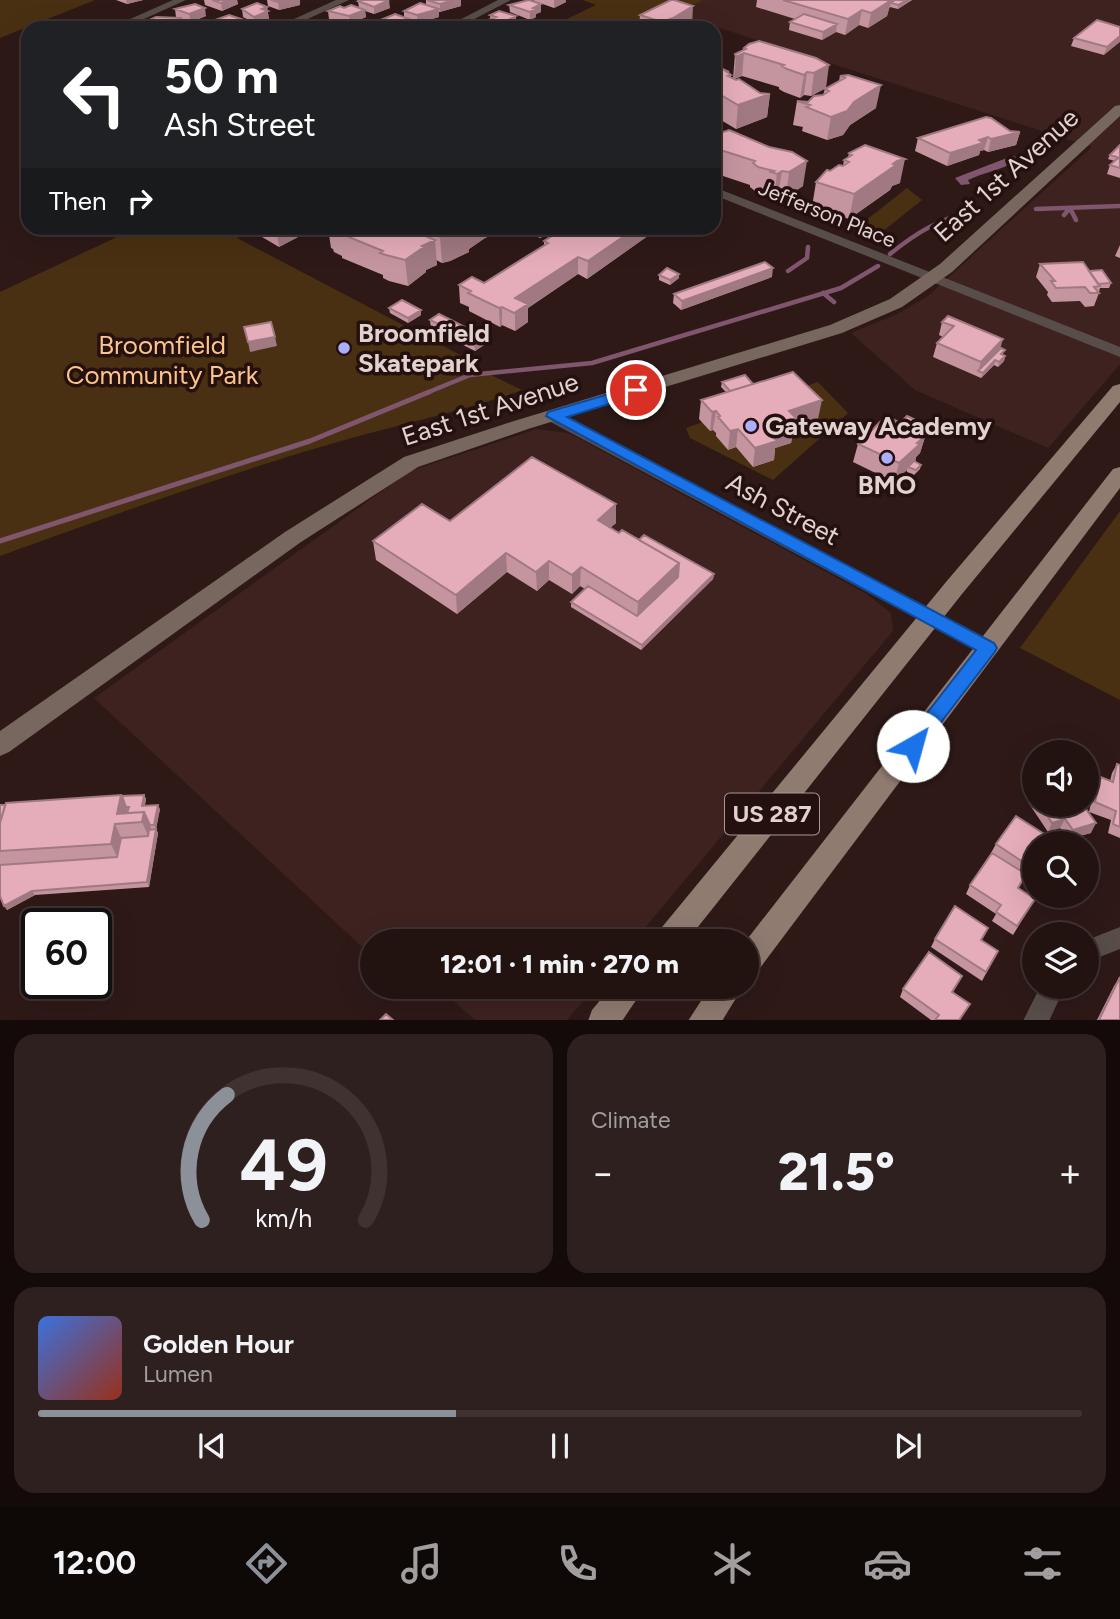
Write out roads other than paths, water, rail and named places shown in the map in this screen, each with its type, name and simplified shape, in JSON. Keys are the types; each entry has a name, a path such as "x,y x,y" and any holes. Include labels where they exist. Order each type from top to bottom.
{"main road":[{"name":"US 287","path":"679,929 1120,390"},
{"name":"US 287","path":"759,946 1120,474"},
{"path":"603,1020 620,999"},
{"path":"703,1020 719,999"}],"street":[{"path":"132,21 181,0"},
{"path":"295,21 344,0"},
{"path":"463,21 506,0"},
{"name":"East 1st Avenue","path":"0,745 293,537 385,477 429,455 855,322 896,303 933,278 1120,109"},
{"name":"Jefferson Place","path":"721,194 1120,352"},
{"name":"Ash Street","path":"554,416 988,648"},
{"path":"1099,946 1120,938"},
{"path":"1035,1020 1046,999"}],"waterway":[{"path":"1036,209 1120,206"},
{"path":"1064,215 1070,208 1076,220"},
{"path":"890,254 929,227 973,212"},
{"path":"788,271 807,258 808,247"},
{"path":"823,293 841,288 878,266"},
{"path":"424,394 470,375 592,363 823,293"},
{"path":"823,293 834,302"},
{"path":"0,541 310,441 429,392"}],"place":[{"name":"Broomfield Skatepark","path":"344,348"},
{"name":"Gateway Academy","path":"751,426"},
{"name":"BMO","path":"887,458"}],"park label":[{"name":"Broomfield Community Park","path":"162,360"}]}
